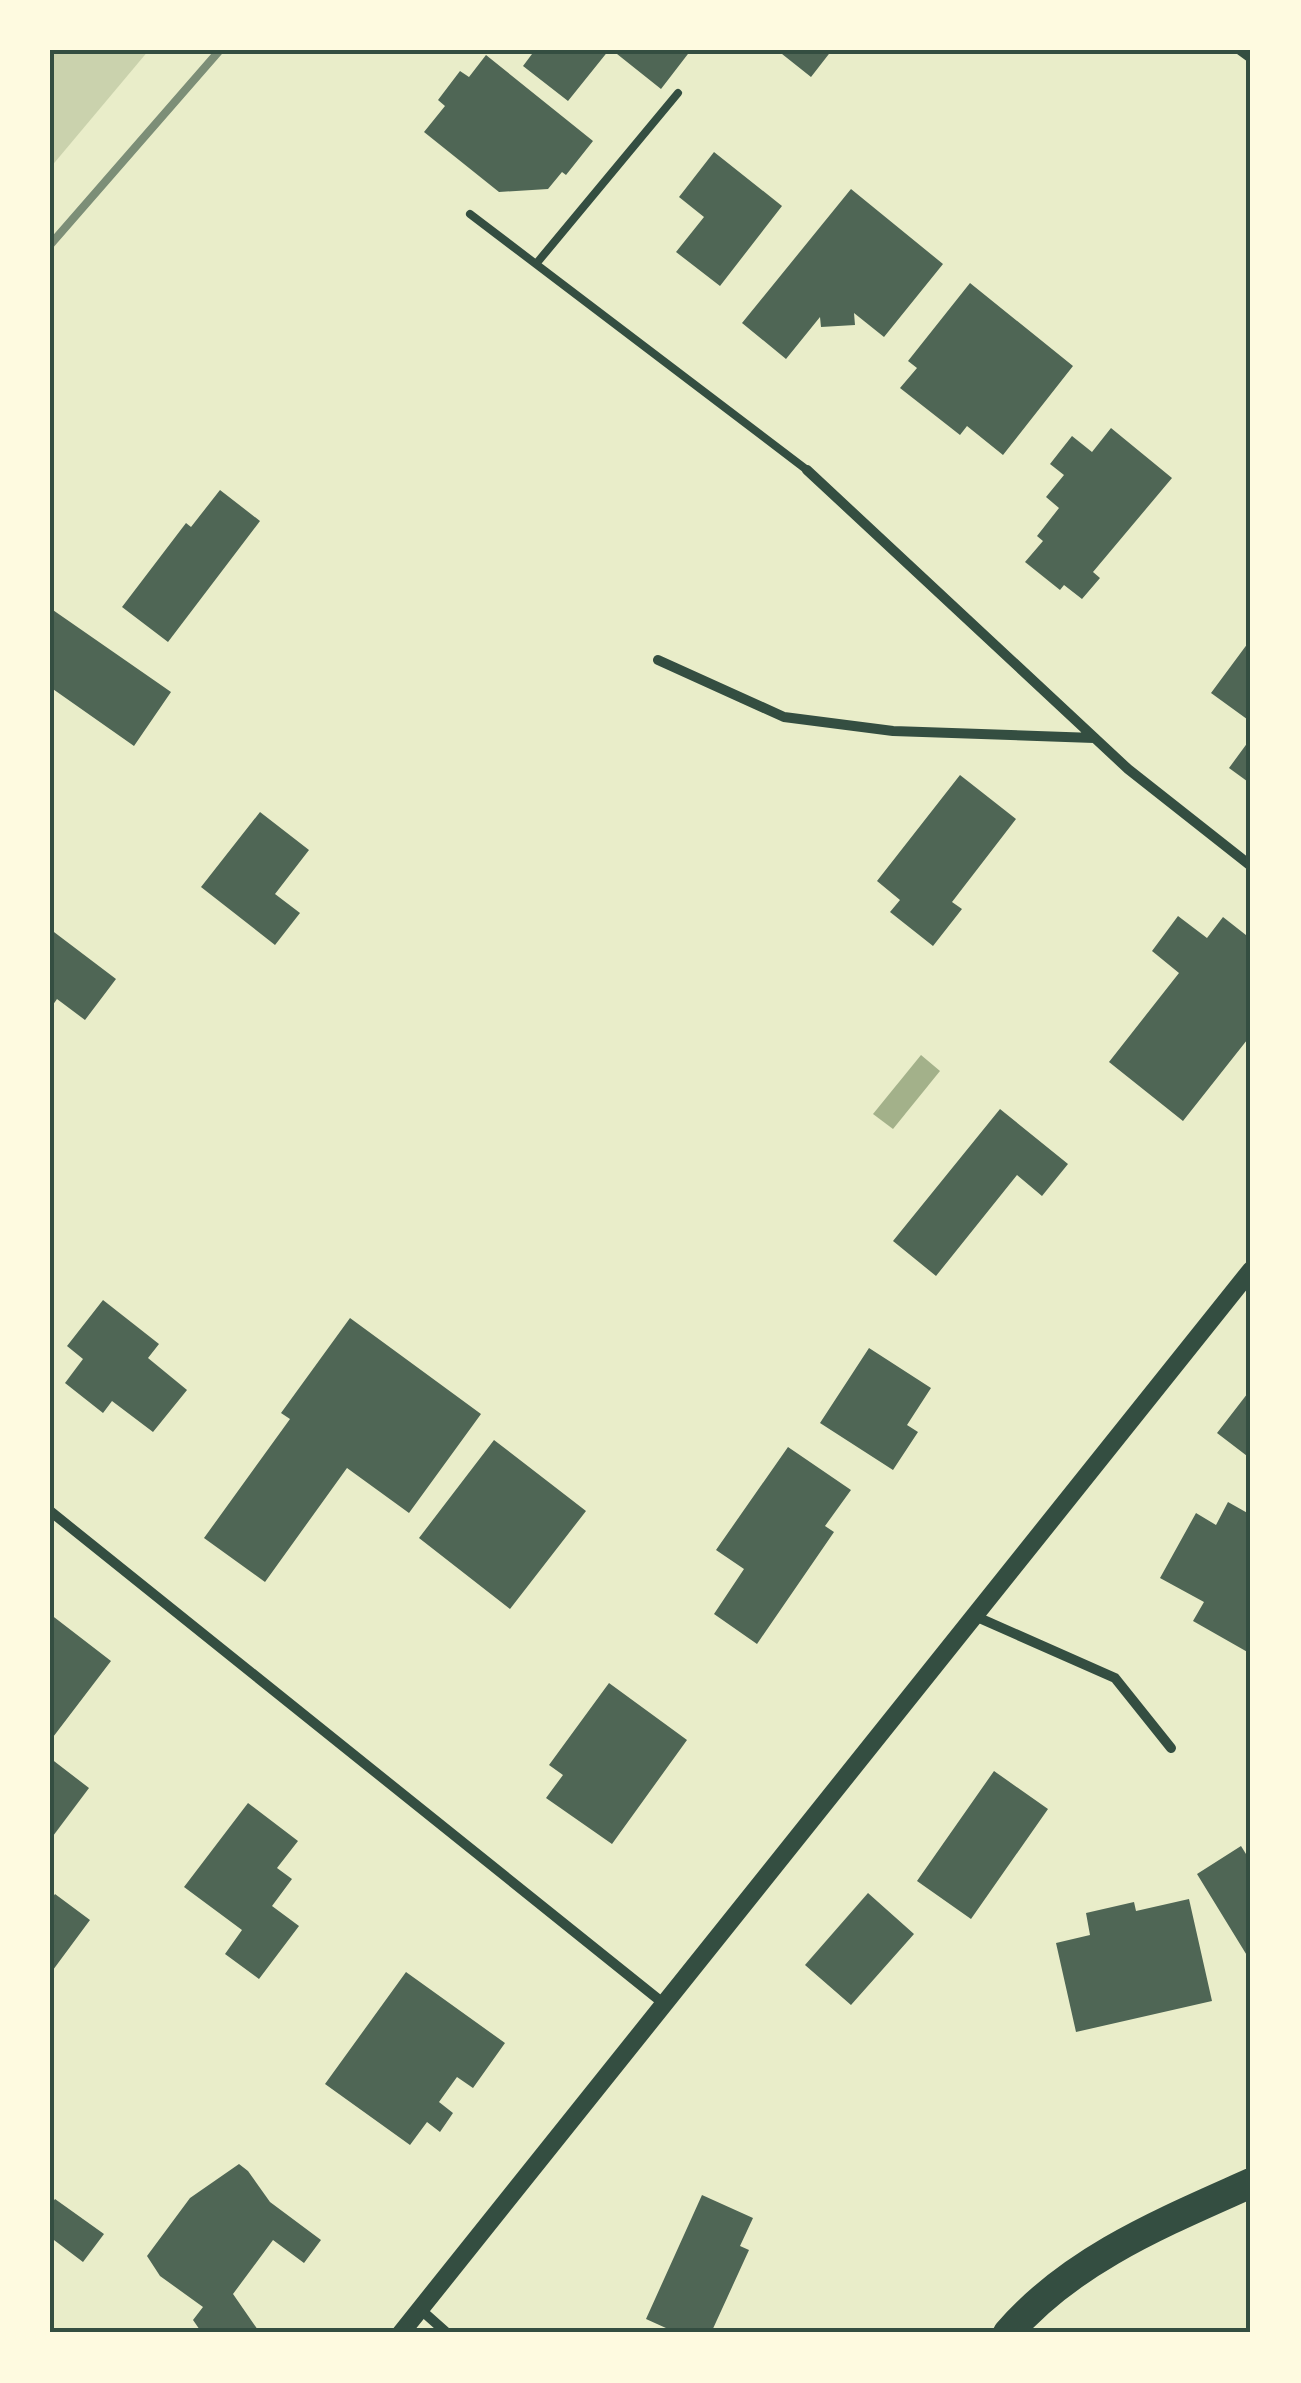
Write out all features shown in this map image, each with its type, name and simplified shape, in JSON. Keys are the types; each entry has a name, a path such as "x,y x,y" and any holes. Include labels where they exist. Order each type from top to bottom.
{"highway":[{"path":"1008,2333 1044,2297 1131,2238 1251,2183"}],"street":[{"path":"1240,50 1251,58"},
{"path":"807,470 1128,769 1251,866"},
{"path":"658,660 784,716 893,732 1095,738"},
{"path":"401,2333 1251,1270"},
{"path":"50,1511 662,2003"},
{"path":"977,1617 1115,1678 1171,1748"},
{"path":"420,2310 447,2333"}],"lane":[{"path":"536,264 678,93"},
{"path":"470,214 807,470"}],"shaded area":[{"path":"50,50 149,50 50,168"},
{"path":"921,1055 940,1071 893,1129 873,1114"}],"building":[{"path":"527,50 609,50 568,101 523,66 532,54"},
{"path":"612,50 691,50 661,89"},
{"path":"777,50 832,50 811,77"},
{"path":"486,55 593,141 566,175 562,172 548,189 499,192 424,132 445,106 438,100 460,71 469,77"},
{"path":"714,152 782,206 720,286 676,252 704,217 679,197"},
{"path":"851,189 943,264 884,337 854,313 855,325 821,327 820,317 786,359 742,323"},
{"path":"970,283 1073,366 1003,455 967,426 960,435 900,388 917,368 908,361"},
{"path":"1111,428 1172,478 1093,572 1100,578 1082,599 1064,585 1060,590 1025,562 1043,541 1037,536 1059,508 1046,497 1064,475 1050,464 1072,436 1092,452"},
{"path":"220,490 260,521 168,642 122,607 186,523 191,527"},
{"path":"50,608 171,692 134,746 50,687"},
{"path":"1251,639 1251,722 1211,693"},
{"path":"1251,738 1251,784 1229,768"},
{"path":"960,775 1016,819 952,902 962,909 933,946 890,912 900,900 877,881"},
{"path":"260,812 309,850 275,894 300,913 275,945 201,887"},
{"path":"1178,916 1207,938 1223,917 1251,939 1251,1035 1183,1121 1109,1062 1179,973 1152,951"},
{"path":"50,929 116,979 85,1020 57,999 50,1009"},
{"path":"1000,1109 1068,1164 1042,1196 1017,1175 936,1276 893,1241"},
{"path":"103,1300 159,1344 148,1358 187,1390 153,1432 112,1401 103,1413 65,1383 83,1359 67,1346"},
{"path":"350,1318 481,1414 409,1513 347,1468 265,1582 204,1538 290,1419 281,1413"},
{"path":"869,1348 931,1388 907,1425 918,1432 893,1470 820,1423"},
{"path":"1251,1389 1251,1459 1217,1433"},
{"path":"494,1440 586,1511 510,1609 419,1538"},
{"path":"788,1447 851,1490 825,1526 834,1532 757,1644 714,1614 744,1569 716,1550"},
{"path":"1228,1502 1251,1515 1251,1654 1193,1621 1204,1602 1160,1578 1196,1513 1216,1525"},
{"path":"50,1614 111,1661 50,1741"},
{"path":"609,1683 687,1740 612,1844 546,1798 563,1775 549,1765"},
{"path":"50,1758 89,1788 50,1840"},
{"path":"994,1771 1048,1809 971,1919 917,1881"},
{"path":"248,1803 298,1841 277,1868 292,1879 272,1906 299,1926 259,1979 225,1954 242,1930 184,1887"},
{"path":"1241,1846 1251,1862 1251,1962 1197,1874"},
{"path":"868,1893 914,1934 851,2005 805,1965"},
{"path":"55,1894 90,1920 50,1974 50,1901"},
{"path":"1189,1899 1212,2001 1076,2032 1056,1943 1090,1935 1086,1913 1134,1902 1136,1911"},
{"path":"406,1972 505,2043 473,2088 457,2077 439,2102 453,2113 440,2132 427,2122 410,2145 325,2084"},
{"path":"239,2164 270,2202 321,2240 304,2263 273,2240 233,2294 260,2333 202,2333 193,2320 203,2307 160,2276 147,2256 190,2198"},
{"path":"702,2195 753,2218 740,2246 749,2250 711,2333 677,2333 646,2319"},
{"path":"55,2199 104,2234 83,2262 50,2237 50,2206"}],"railway":[{"path":"50,245 220,50"}]}
